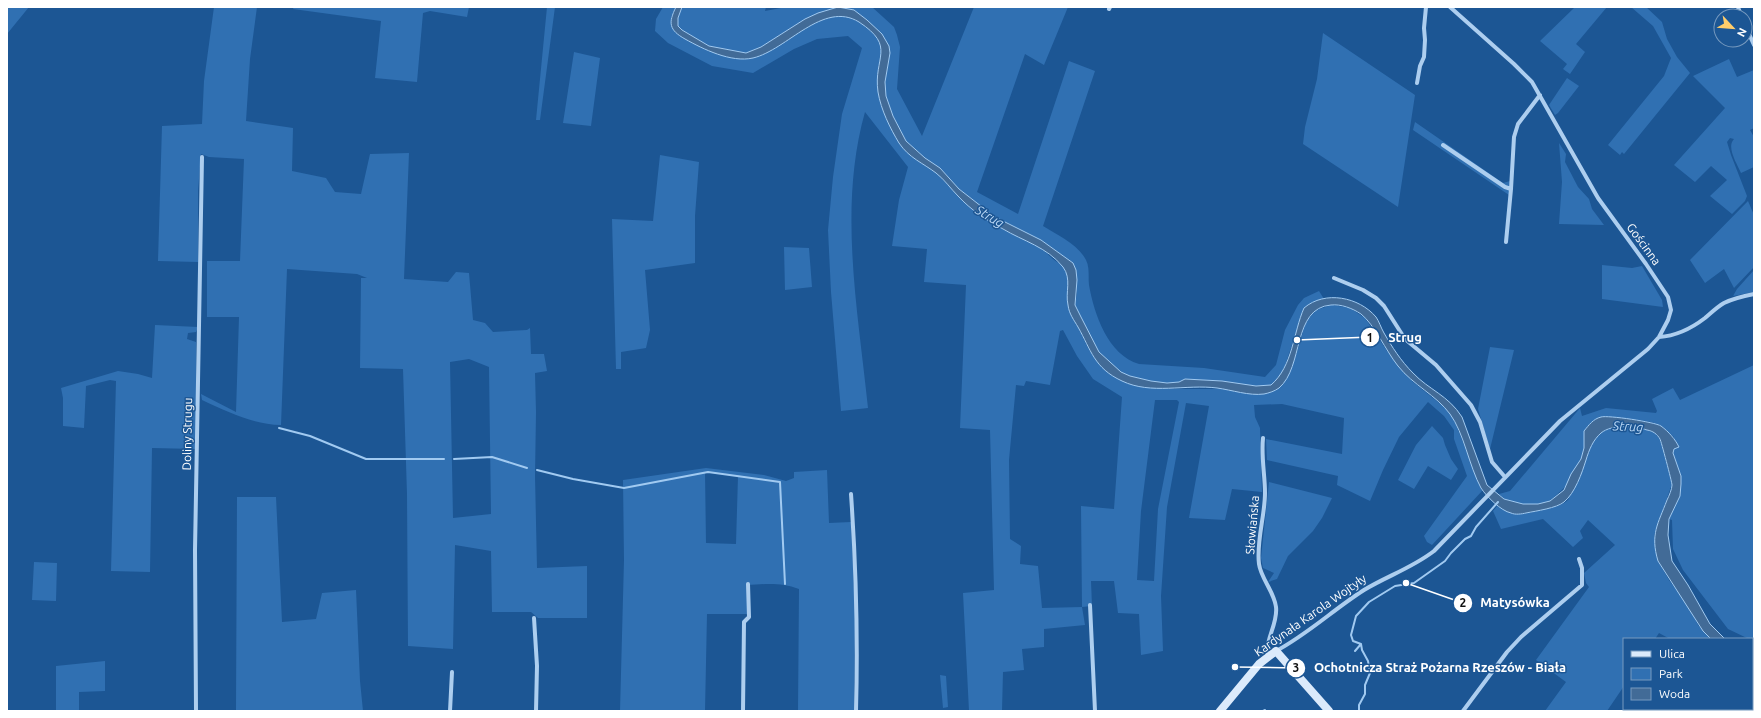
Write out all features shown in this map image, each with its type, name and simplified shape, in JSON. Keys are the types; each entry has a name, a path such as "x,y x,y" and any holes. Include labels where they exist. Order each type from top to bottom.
{"street":[{"path":"1417,83 1420,66 1424,57 1426,7"},
{"name":"Gościnna","path":"1450,7 1526,76 1540,95 1598,198 1668,297 1670,310 1667,324 1659,337 1633,362 1560,422 1479,504"},
{"path":"1506,242 1514,137 1518,124 1540,95"},
{"path":"1443,145 1505,187 1511,189"},
{"name":"Doliny Strugu","path":"196,711 195,550 202,157"},
{"path":"1334,278 1364,290 1376,298 1384,306 1405,339 1436,365 1471,405 1480,422 1492,462 1505,477"},
{"path":"1659,337 1675,334 1700,322 1723,304 1736,298 1754,294"},
{"name":"Słowiańska","path":"1263,438 1262,456 1265,494 1258,558 1260,571 1276,607 1274,622 1267,646 1267,652 1273,653"},
{"path":"851,494 857,617 856,711"},
{"name":"Kardynała Karola Wojtyły","path":"1220,711 1259,664 1365,590 1421,561 1434,551 1479,504"},
{"path":"1463,711 1507,652 1521,637 1582,585 1582,568 1580,559"},
{"path":"743,711 744,622 749,617 748,584"},
{"path":"1090,605 1095,711"},
{"path":"534,618 537,666 536,711"},
{"path":"1273,653 1329,711"},
{"path":"450,711 452,672"}],"green space":[{"path":"7,7 29,7 7,34"},
{"path":"214,7 257,7 250,59 246,121 293,128 292,171 326,178 335,192 361,194 370,154 409,153 404,279 448,282 456,272 469,273 473,320 485,323 493,332 527,330 530,328 531,354 544,354 547,371 535,373 537,568 587,566 587,618 538,618 531,612 492,612 491,551 455,545 453,649 408,646 407,494 403,369 360,368 361,278 367,278 357,274 287,269 281,425 250,420 202,400 201,394 236,412 239,317 207,317 207,261 240,261 244,159 209,157 201,154 198,191 198,262 158,261 162,126 202,124 204,81","holes":["469,359 489,367 491,514 453,518 450,362"]},
{"path":"294,7 469,7 467,17 430,11 423,13 417,82 375,78 381,21 293,9"},
{"path":"547,7 555,7 540,120 536,120"},
{"path":"663,7 676,7 671,17 671,25 698,42 737,59 747,59 763,54 801,30 824,19 847,17 859,22 871,31 879,40 881,47 878,68 880,100 889,124 902,147 939,175 974,209 1008,232 1036,244 1062,265 1068,279 1068,304 1071,315 1095,359 1113,376 1137,385 1168,389 1277,389 1283,382 1292,366 1307,320 1316,310 1332,305 1350,308 1365,318 1387,351 1413,382 1443,406 1453,417 1482,491 1432,545 1427,542 1424,536 1467,476 1454,439 1454,430 1444,416 1428,402 1399,437 1370,501 1337,485 1338,476 1267,460 1266,439 1342,454 1344,418 1282,404 1254,405 1255,417 1260,428 1262,492 1232,489 1225,520 1189,518 1209,406 1186,403 1167,507 1161,596 1163,651 1141,655 1139,614 1118,613 1114,581 1091,581 1092,606 1082,607 1085,625 1044,629 1044,647 1022,649 1024,670 1003,672 1002,711 969,711 963,593 994,590 990,430 960,428 966,285 924,282 927,249 892,246 899,200 908,167 865,112 857,148 851,222 856,297 868,408 841,411 831,292 828,230 833,177 842,114 862,48 848,36 817,39 794,49 753,73 712,66 668,43 655,31 656,19","holes":["1063,330 1077,356 1093,379 1122,397 1114,509 1081,506 1082,607 1042,608 1038,566 1020,564 1021,546 1010,539 1009,460 1016,385 1024,386 1026,381 1050,385 1060,331","1155,400 1177,400 1179,402 1158,509 1154,581 1137,580 1141,511"]},
{"path":"682,7 766,7 765,11 786,7 838,7 805,19 761,47 746,53 709,46 682,30 678,26 678,18"},
{"path":"841,7 872,7 894,27 900,47 897,89 922,136 974,7 1068,7 1044,65 1025,54 977,192 1018,214 1069,61 1095,71 1043,226 1073,245 1086,260 1091,296 1104,332 1119,352 1128,359 1139,364 1204,368 1265,377 1276,365 1285,330 1298,305 1304,298 1319,291 1324,299 1311,303 1304,308 1282,374 1271,385 1256,386 1222,381 1185,379 1179,382 1167,383 1151,381 1120,372 1099,352 1075,305 1077,294 1073,263 1041,240 995,217 959,189 940,168 925,158 906,141 893,116 886,96 885,82 890,53 865,19 851,10"},
{"path":"1575,7 1607,7 1576,44 1585,52 1570,74 1563,69 1567,64 1540,41"},
{"path":"1631,7 1646,7 1662,22 1667,39 1677,57 1690,73 1624,154 1622,152 1620,155 1608,145 1664,76 1671,58 1653,26"},
{"path":"1323,33 1415,95 1398,207 1303,144 1305,127 1317,79"},
{"path":"574,52 600,58 591,126 563,123"},
{"path":"1729,59 1737,77 1754,70 1754,128 1750,130 1754,137 1754,167 1741,173 1732,151 1731,146 1734,139 1730,138 1727,142 1747,196 1745,201 1732,214 1710,196 1727,180 1711,166 1695,182 1674,165 1725,108 1693,76"},
{"path":"1567,78 1579,86 1555,115 1549,105"},
{"path":"1415,122 1503,183 1510,181 1509,195 1413,130"},
{"path":"1559,143 1566,154 1565,162 1578,187 1589,199 1592,209 1604,225 1559,224 1562,182"},
{"path":"660,155 699,162 695,216 695,263 645,270 650,330 646,348 621,352 621,369 616,369 612,219 653,221"},
{"path":"1748,201 1754,215 1754,267 1734,288 1724,269 1705,283 1690,260"},
{"path":"784,247 809,248 812,287 785,290"},
{"path":"1602,265 1632,268 1642,266 1662,300 1663,307 1602,299"},
{"path":"1754,270 1754,292 1733,296 1737,289"},
{"path":"155,325 198,327 196,332 188,333 187,339 196,342 196,449 152,448 150,572 111,571 116,381 110,380 86,386 84,428 63,426 63,398 61,388 118,371 152,378"},
{"path":"1490,347 1514,350 1490,449 1478,409"},
{"path":"1754,365 1754,642 1753,638 1747,638 1728,629 1683,570 1673,549 1672,520 1669,519 1680,496 1681,476 1673,453 1674,437 1660,425 1653,422 1637,420 1594,420 1584,431 1584,448 1581,459 1566,486 1550,501 1538,504 1523,504 1504,499 1499,494 1510,491 1580,408 1582,416 1606,408 1656,413 1657,411 1652,399 1673,388 1680,400"},
{"path":"1432,426 1443,438 1451,459 1458,469 1451,480 1428,466 1414,489 1398,480 1416,445"},
{"path":"1625,427 1647,430 1655,433 1660,440 1672,484 1654,535 1658,561 1669,580 1689,607 1698,625 1710,638 1668,638 1659,633 1656,638 1623,638 1623,687 1607,711 1545,711 1566,682 1536,660 1589,587 1586,583 1584,573 1615,545 1588,520 1580,531 1583,538 1573,547 1543,519 1501,529 1493,511 1498,505 1506,511 1524,514 1551,508 1565,503 1576,485 1586,456 1593,442 1603,431"},
{"path":"706,468 764,475 786,481 794,478 794,472 827,470 829,523 851,522 855,610 854,711 798,711 799,589 780,584 767,584 747,585 747,614 707,614 705,711 620,711 624,560 623,480","holes":["705,472 738,476 736,544 706,543"]},
{"path":"1269,482 1332,498 1322,518 1313,531 1288,556 1277,579 1268,582 1274,573 1263,568 1261,558"},
{"path":"237,497 276,497 282,622 316,619 322,593 356,590 360,681 363,711 236,710"},
{"path":"34,562 57,563 56,601 32,600"},
{"path":"105,661 105,691 79,692 79,711 56,711 56,666"},
{"path":"940,675 946,676 948,707 943,708"}],"water":[{"path":"676,7 682,7 678,18 678,26 682,30 709,46 746,53 761,47 805,19 838,7 854,10 867,20 882,34 889,46 890,53 885,82 886,96 893,116 906,141 925,158 940,168 959,189 995,217 1041,240 1073,263 1076,270 1077,280 1075,305 1081,317 1099,352 1121,372 1130,376 1167,383 1179,382 1185,379 1222,381 1256,386 1271,385 1284,368 1288,359 1304,308 1312,302 1322,299 1342,298 1361,305 1369,310 1376,317 1390,343 1409,368 1419,379 1457,409 1462,417 1487,485 1504,499 1523,504 1538,504 1550,501 1564,490 1571,474 1581,459 1584,448 1584,431 1591,422 1598,418 1621,418 1661,426 1672,436 1679,447 1674,449 1673,453 1681,476 1681,484 1680,496 1669,519 1668,535 1672,561 1688,585 1710,624 1724,638 1710,638 1703,631 1658,561 1655,543 1656,529 1672,485 1660,439 1653,432 1630,427 1617,427 1606,430 1598,436 1594,442 1588,453 1578,482 1572,493 1564,502 1552,508 1523,514 1507,512 1494,503 1481,488 1459,430 1450,414 1438,401 1404,373 1366,318 1354,310 1339,305 1331,305 1319,309 1310,316 1304,327 1287,379 1276,390 1264,394 1252,394 1205,387 1145,387 1122,381 1105,370 1090,351 1069,311 1067,300 1067,276 1063,267 1057,260 1042,249 997,226 968,206 939,175 907,153 899,143 886,119 879,99 877,80 881,53 877,39 871,31 859,22 846,17 832,17 805,29 766,53 753,58 736,59 709,51 680,36 673,29 671,22"}],"waterway":[{"path":"279,428 310,436 366,459 444,459"},
{"path":"454,459 492,457 527,468"},
{"path":"537,470 573,479 624,488 708,472 780,482 785,584"},
{"path":"1359,711 1359,705 1365,694 1365,685 1370,673 1368,661 1362,650 1361,644 1353,641 1351,635 1356,616 1369,602 1395,586 1414,583 1445,561 1465,539 1471,536 1476,527 1498,502"},
{"path":"1355,651 1361,644"}],"place":[{"name":"Strug","path":"1297,340"},
{"name":"Matysówka","path":"1406,583"},
{"name":"Ochotnicza Straż Pożarna Rzeszów - Biała","path":"1235,667"}]}
